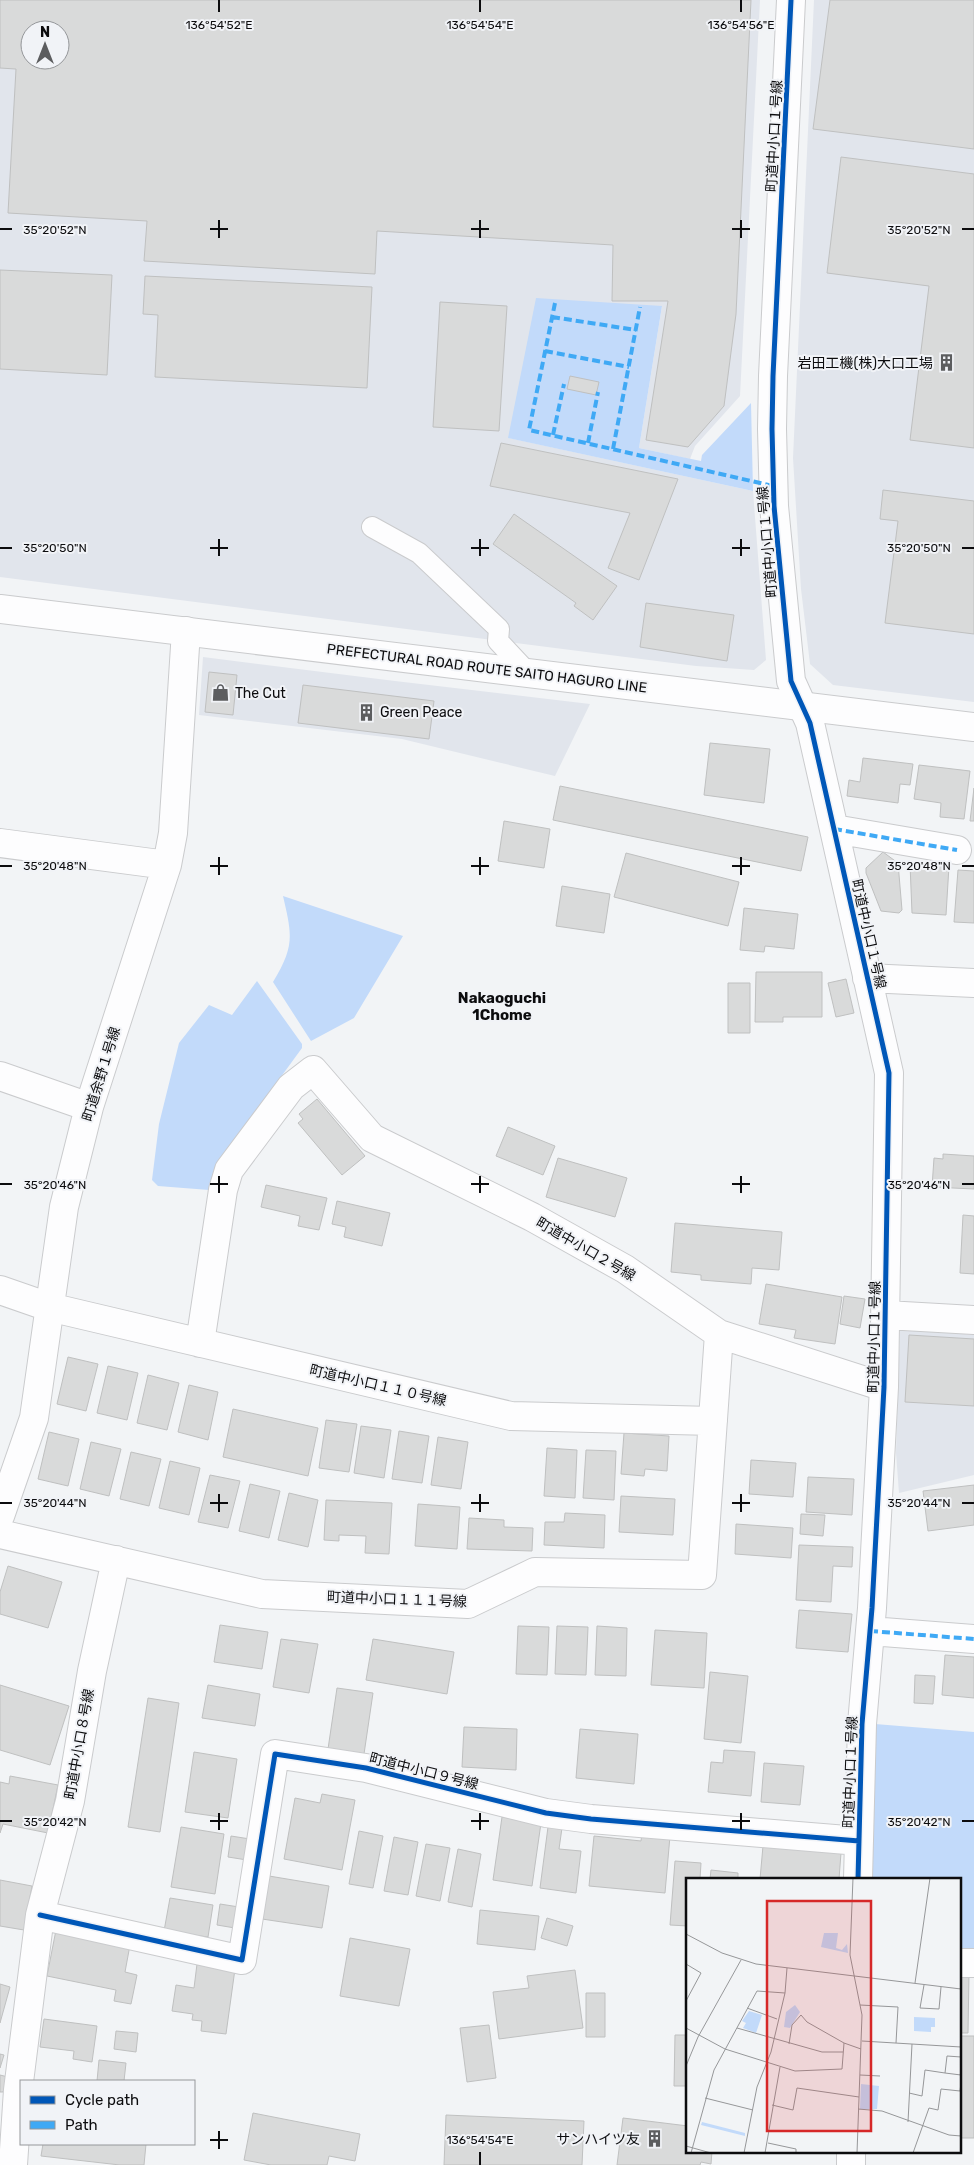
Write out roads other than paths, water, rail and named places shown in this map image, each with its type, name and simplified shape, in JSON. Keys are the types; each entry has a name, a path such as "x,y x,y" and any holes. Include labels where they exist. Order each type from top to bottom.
{"street":[{"name":"町道中小口１号線","path":"792,0 772,428 776,534 791,681 810,723 889,1073 884,1387 870,1631 862,1724 858,1878"},
{"name":"PREFECTURAL ROAD ROUTE SAITO HAGURO LINE","path":"0,609 974,727"},
{"name":"町道余野１号線","path":"0,1516 34,1418 64,1208 89,1107 167,865 173,833 186,631"},
{"path":"834,829 957,850"},
{"path":"0,843 167,865"},
{"path":"868,978 974,983"},
{"name":"町道中小口２号線","path":"200,1343 223,1190 229,1170 291,1086 313,1070 372,1138 532,1217 616,1265 719,1334 884,1387"},
{"path":"0,1076 89,1107"},
{"name":"町道中小口１１０号線","path":"0,1290 49,1307 511,1416 713,1421"},
{"path":"886,1315 974,1320"},
{"name":"町道中小口１１１号線","path":"0,1534 262,1594 468,1604 536,1572 702,1576 719,1334"},
{"name":"町道中小口８号線","path":"14,2165 18,2090 40,1915 70,1801 92,1671 116,1560"},
{"path":"870,1631 974,1640"},
{"name":"町道中小口９号線","path":"40,1915 242,1960 275,1754 366,1768 546,1813 591,1819 860,1841"},
{"path":"851,2152 851,2165"}],"lane":[{"path":"372,527 418,553 499,629 498,641 528,673"}],"place":[{"name":"岩田工機(株)大口工場","path":"947,363"},
{"name":"The Cut","path":"221,693"},
{"name":"Green Peace","path":"366,712"},
{"name":"サンハイツ友","path":"654,2139"}],"district":[{"name":"Nakaoguchi 1Chome","path":"502,1006"}]}
